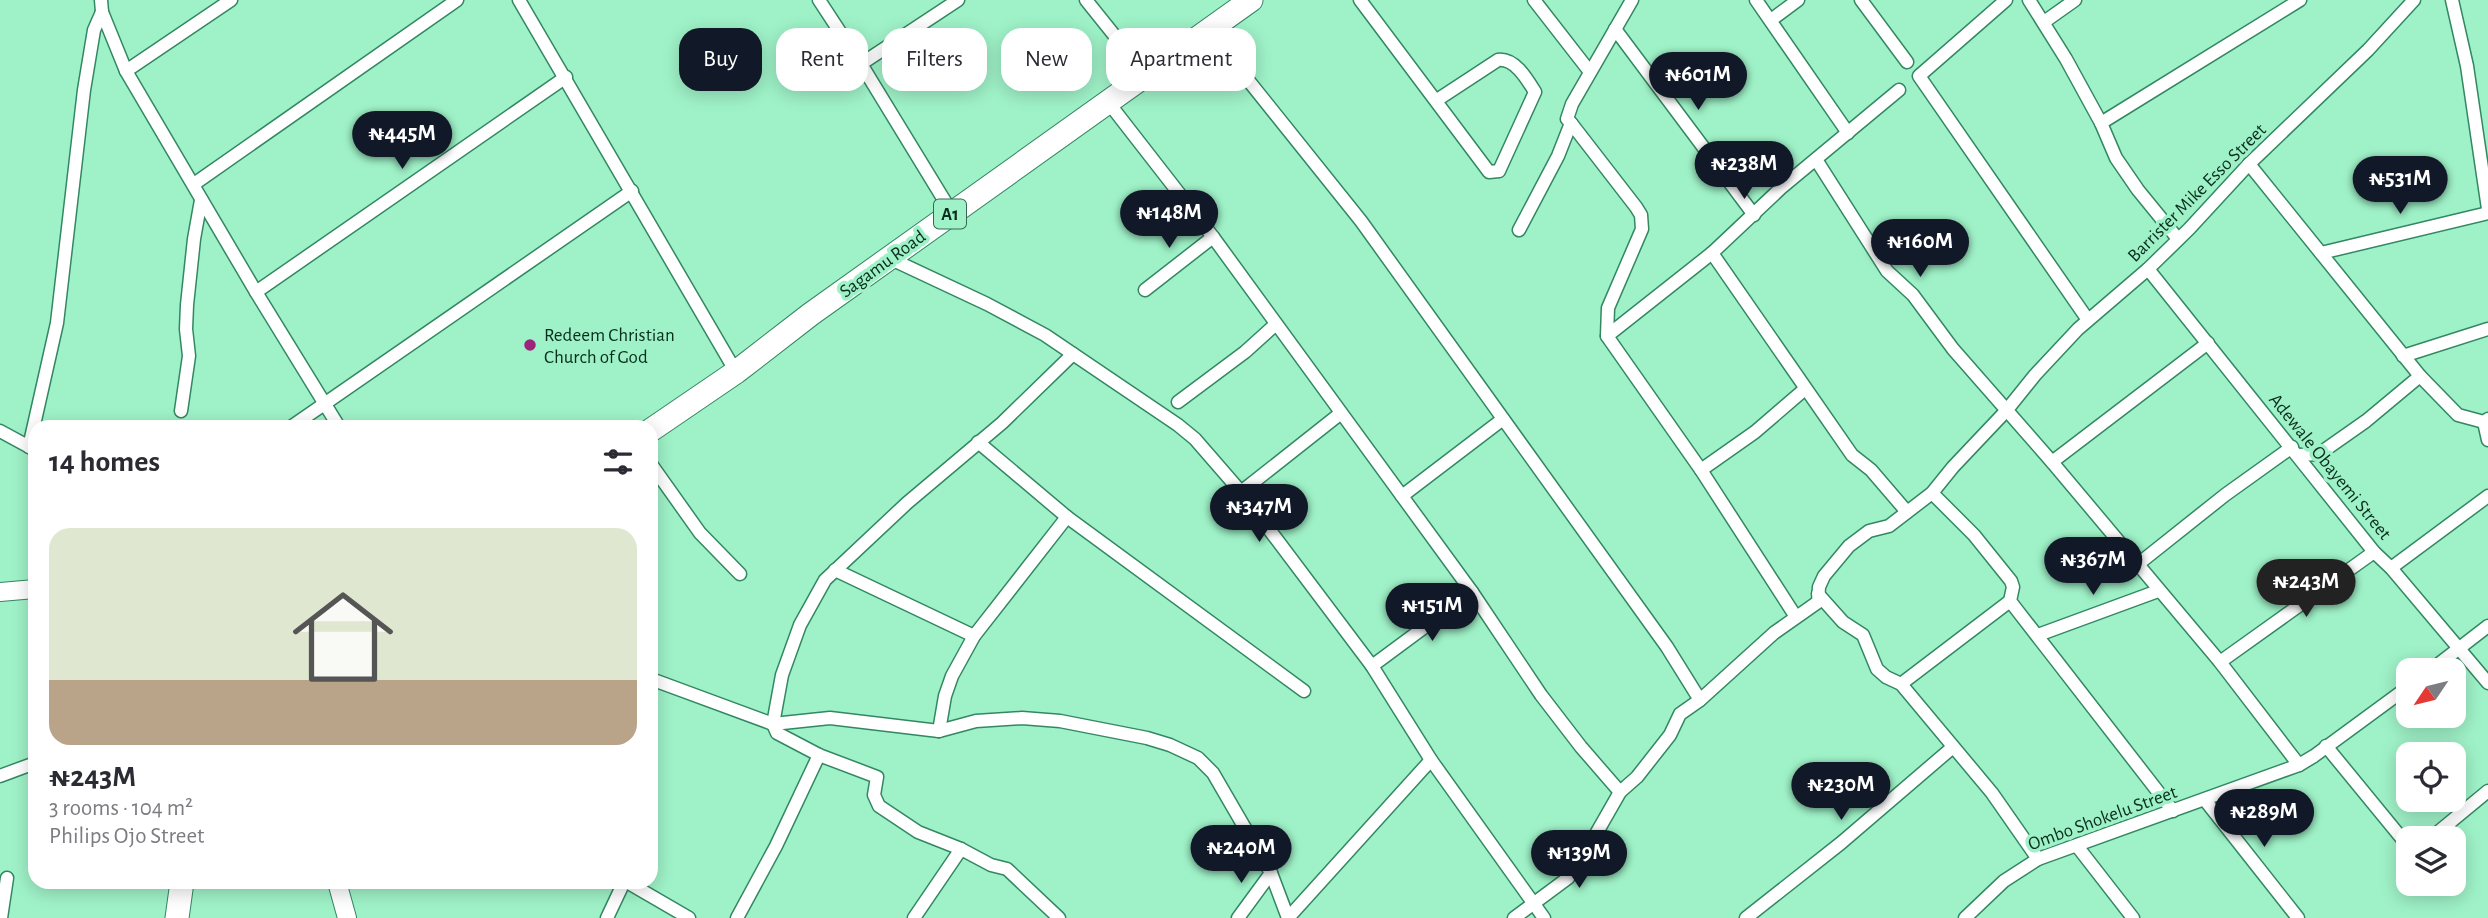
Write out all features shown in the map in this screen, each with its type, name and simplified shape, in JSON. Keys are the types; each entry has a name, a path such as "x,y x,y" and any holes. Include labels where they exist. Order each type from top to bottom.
{"highway":[{"name":"Sagamu Road","path":"1211,28 1251,0"},
{"name":"Sagamu Road","path":"658,425 736,372 889,258 1124,91"},
{"path":"177,918 181,889"}],"street":[{"path":"126,71 231,0"},
{"path":"194,184 457,0"},
{"path":"519,0 736,372"},
{"path":"819,0 837,28"},
{"path":"868,59 958,0"},
{"path":"1086,0 1108,28"},
{"path":"1360,0 1489,172 1499,171 1535,92 1513,63 1506,59 1499,60 1437,100"},
{"path":"1534,0 1590,72"},
{"path":"1514,918 1567,878 1580,862 1620,792 1637,777 1670,735 1681,714 1796,617 1701,470 1607,336 1608,308 1642,229 1642,222 1636,207 1567,119 1568,112 1632,0"},
{"path":"1756,0 1848,133"},
{"path":"1771,20 1798,0"},
{"path":"1861,0 1907,62"},
{"path":"2006,0 1919,76 2088,320"},
{"path":"2029,0 2101,123 2116,158 2178,239"},
{"path":"2044,22 2075,0"},
{"path":"2101,123 2300,0"},
{"name":"Barrister Mike Esso Street","path":"1796,617 1818,602 1824,576 1849,546 1869,531 1889,526 1932,493 2035,375 2088,320 2148,269 2249,164 2368,50 2414,0"},
{"path":"2321,253 2488,211 2467,66 2452,0"},
{"path":"102,6 126,71 335,420"},
{"path":"38,420 57,323 84,90 94,30 102,6"},
{"path":"1615,29 1754,215"},
{"path":"868,75 952,213"},
{"path":"256,292 566,77"},
{"path":"1256,90 1361,221 1667,646 1700,700"},
{"path":"1607,336 1712,253 1782,188 1899,90"},
{"path":"1108,102 1213,237 1472,592 1541,695 1620,792"},
{"path":"1519,230 1558,156 1571,123"},
{"path":"1816,161 1887,271 1913,295 1953,349 2052,462 2220,663 2299,765"},
{"path":"2249,164 2420,376 2458,415 2486,420 2488,440"},
{"path":"302,420 632,191"},
{"path":"181,411 189,356 187,305 201,200"},
{"path":"1145,290 1213,237"},
{"path":"1712,253 1853,455 1871,470 1907,512"},
{"path":"889,258 988,304 1045,335 1195,439 1241,492 1372,667 1431,760 1544,918"},
{"name":"Adewale Obayemi Street","path":"2148,269 2374,551 2488,684"},
{"path":"1178,402 1245,352 1276,324"},
{"path":"2403,356 2488,329"},
{"path":"2052,462 2208,343"},
{"path":"1059,918 1007,869 991,865 961,849 918,832 879,806 874,795 877,777 819,755 785,738 777,733 773,724 782,675 800,625 825,580 907,503 1002,424 1073,354"},
{"path":"2137,565 2225,495 2295,451 2319,454 2366,421 2420,376"},
{"path":"1701,470 1755,432 1805,389"},
{"path":"1241,492 1341,413"},
{"path":"1402,496 1503,419"},
{"path":"0,431 28,446"},
{"path":"978,442 1066,517 1304,691"},
{"path":"2317,478 2319,454"},
{"path":"658,474 700,533 740,574"},
{"path":"1901,684 2011,601 2011,581 1974,535 1932,493"},
{"path":"2391,568 2488,496"},
{"path":"939,731 945,696 952,676 974,636 1066,517"},
{"path":"2220,663 2374,551"},
{"path":"835,570 974,636"},
{"path":"0,592 28,590"},
{"path":"2038,635 2158,591"},
{"path":"1372,667 1472,592"},
{"path":"1818,594 1843,622 1863,635 1877,669 1901,684 1992,793 2038,859"},
{"path":"2011,601 2173,811"},
{"path":"2448,658 2488,625"},
{"path":"658,682 773,724 830,718 939,731 976,722 1022,718 1060,721 1170,745 1198,758 1213,773 1271,873 1288,918 1431,760"},
{"name":"Ombo Shokelu Street","path":"1965,918 2004,881 2038,859 2299,765 2396,696"},
{"path":"2326,746 2396,831"},
{"path":"1746,918 1841,844 1953,747"},
{"path":"737,918 819,755"},
{"path":"0,776 28,766"},
{"path":"2446,826 2488,791"},
{"path":"2204,800 2298,918"},
{"path":"2077,846 2133,918"},
{"path":"914,918 961,849"},
{"path":"1238,918 1271,873"},
{"path":"1,918 7,878"},
{"path":"339,889 347,918"},
{"path":"607,918 622,889"},
{"path":"637,889 689,918"}],"place":[{"name":"Redeem Christian Church of God","path":"530,345"}]}
